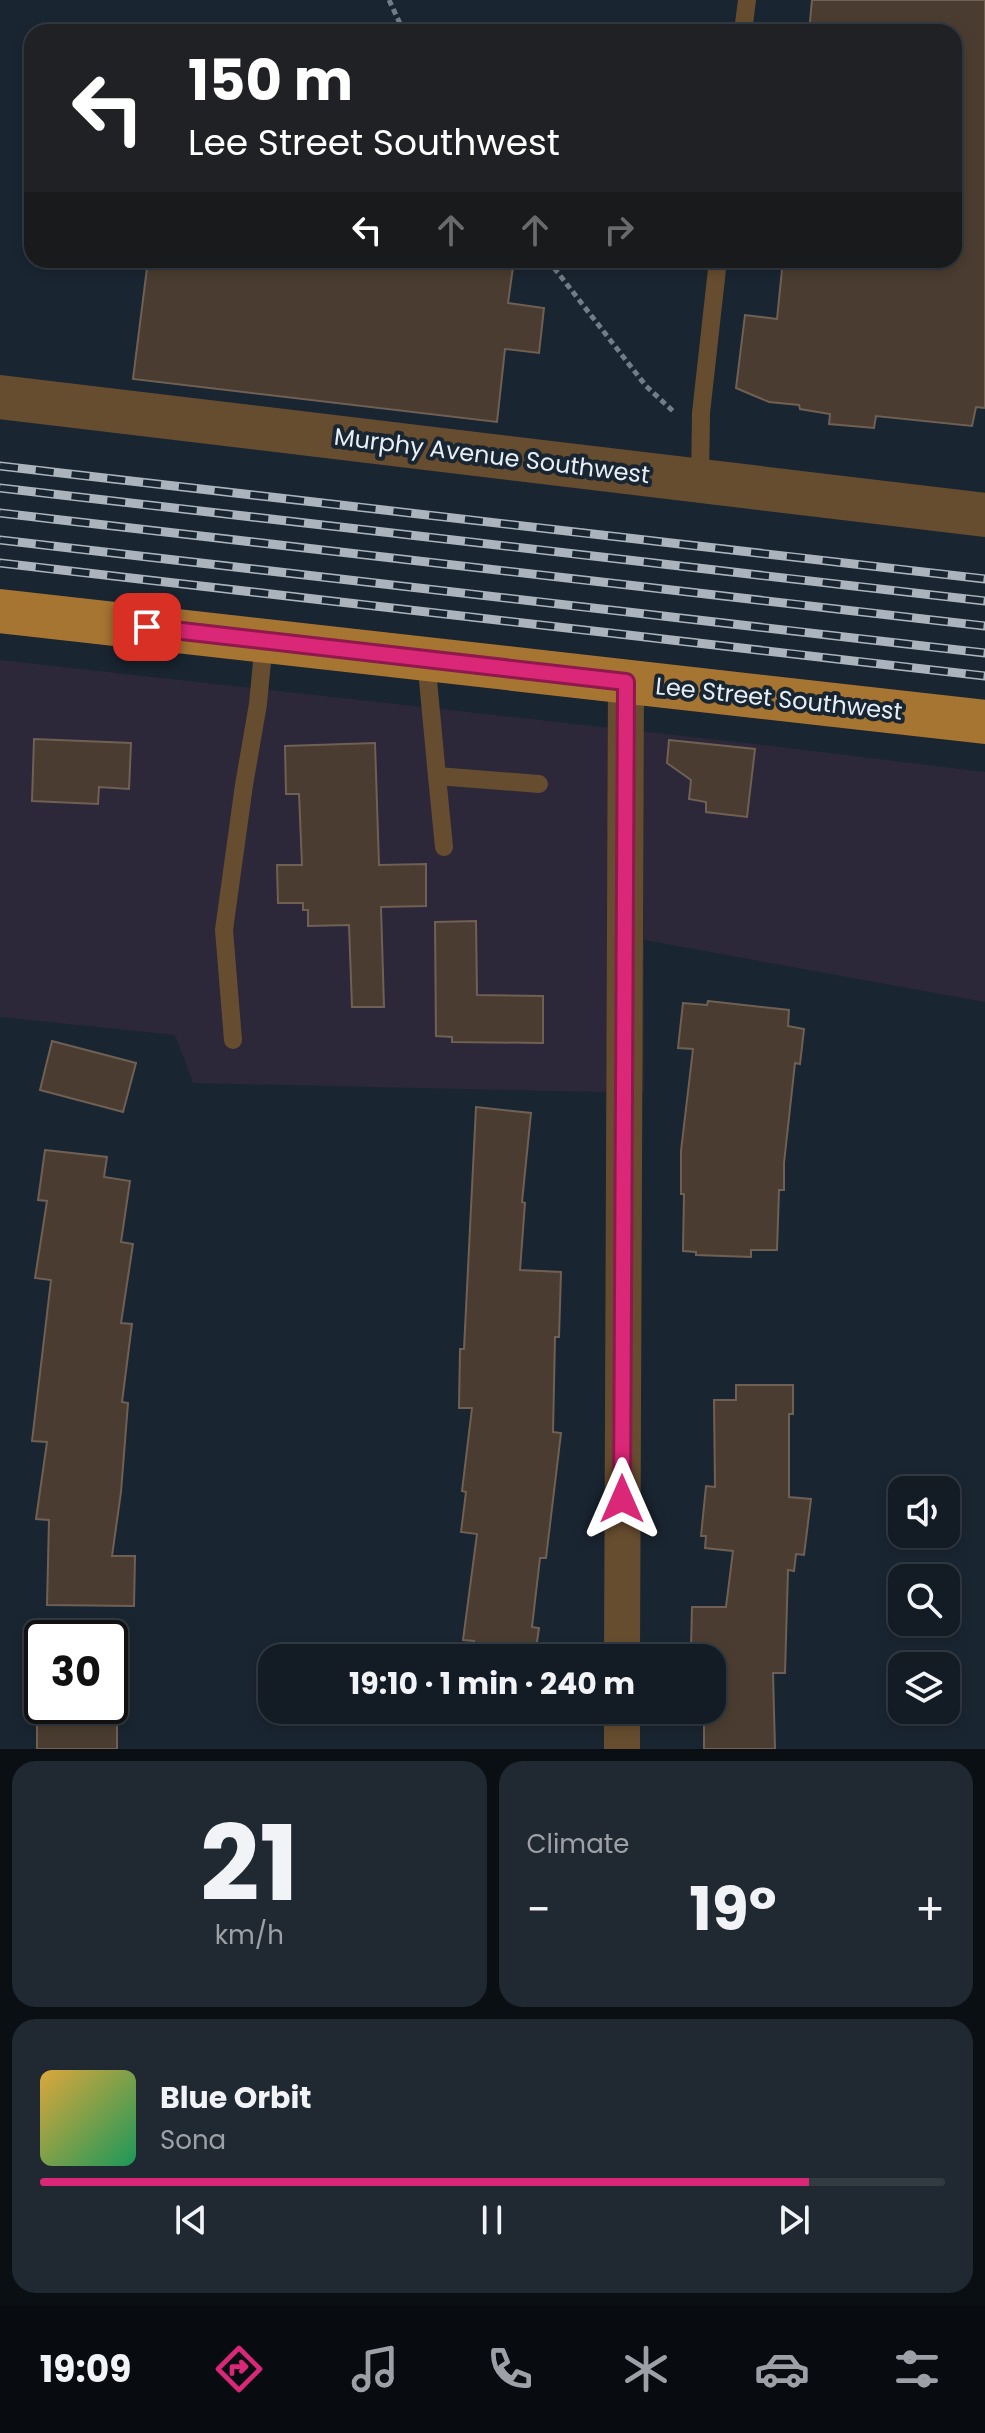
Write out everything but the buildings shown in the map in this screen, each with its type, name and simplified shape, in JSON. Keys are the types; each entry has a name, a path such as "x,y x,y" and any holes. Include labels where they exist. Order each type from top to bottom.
{"main road":[{"name":"Lee Street Southwest","path":"0,611 985,722"}],"street":[{"name":"Murphy Avenue Southwest","path":"0,397 985,515"},
{"path":"622,1644 626,682"},
{"path":"622,1724 622,1749"}],"lane":[{"path":"744,24 747,0"},
{"path":"700,481 701,413 717,268"},
{"path":"233,1040 224,930 258,704 264,641"},
{"path":"426,659 444,847"},
{"path":"437,776 539,784"}],"path":[{"path":"389,0 400,24"},
{"path":"554,268 646,386 701,436"}],"shaded area":[{"path":"0,660 985,772 985,1002 644,940 644,1093 193,1083 175,1035 0,1017"}],"railway":[{"path":"0,466 985,579"},
{"path":"0,488 985,601"},
{"path":"0,513 985,626"},
{"path":"0,540 985,653"},
{"path":"0,563 985,676"}],"route":[{"path":"147,627 626,682 622,1499"}]}
